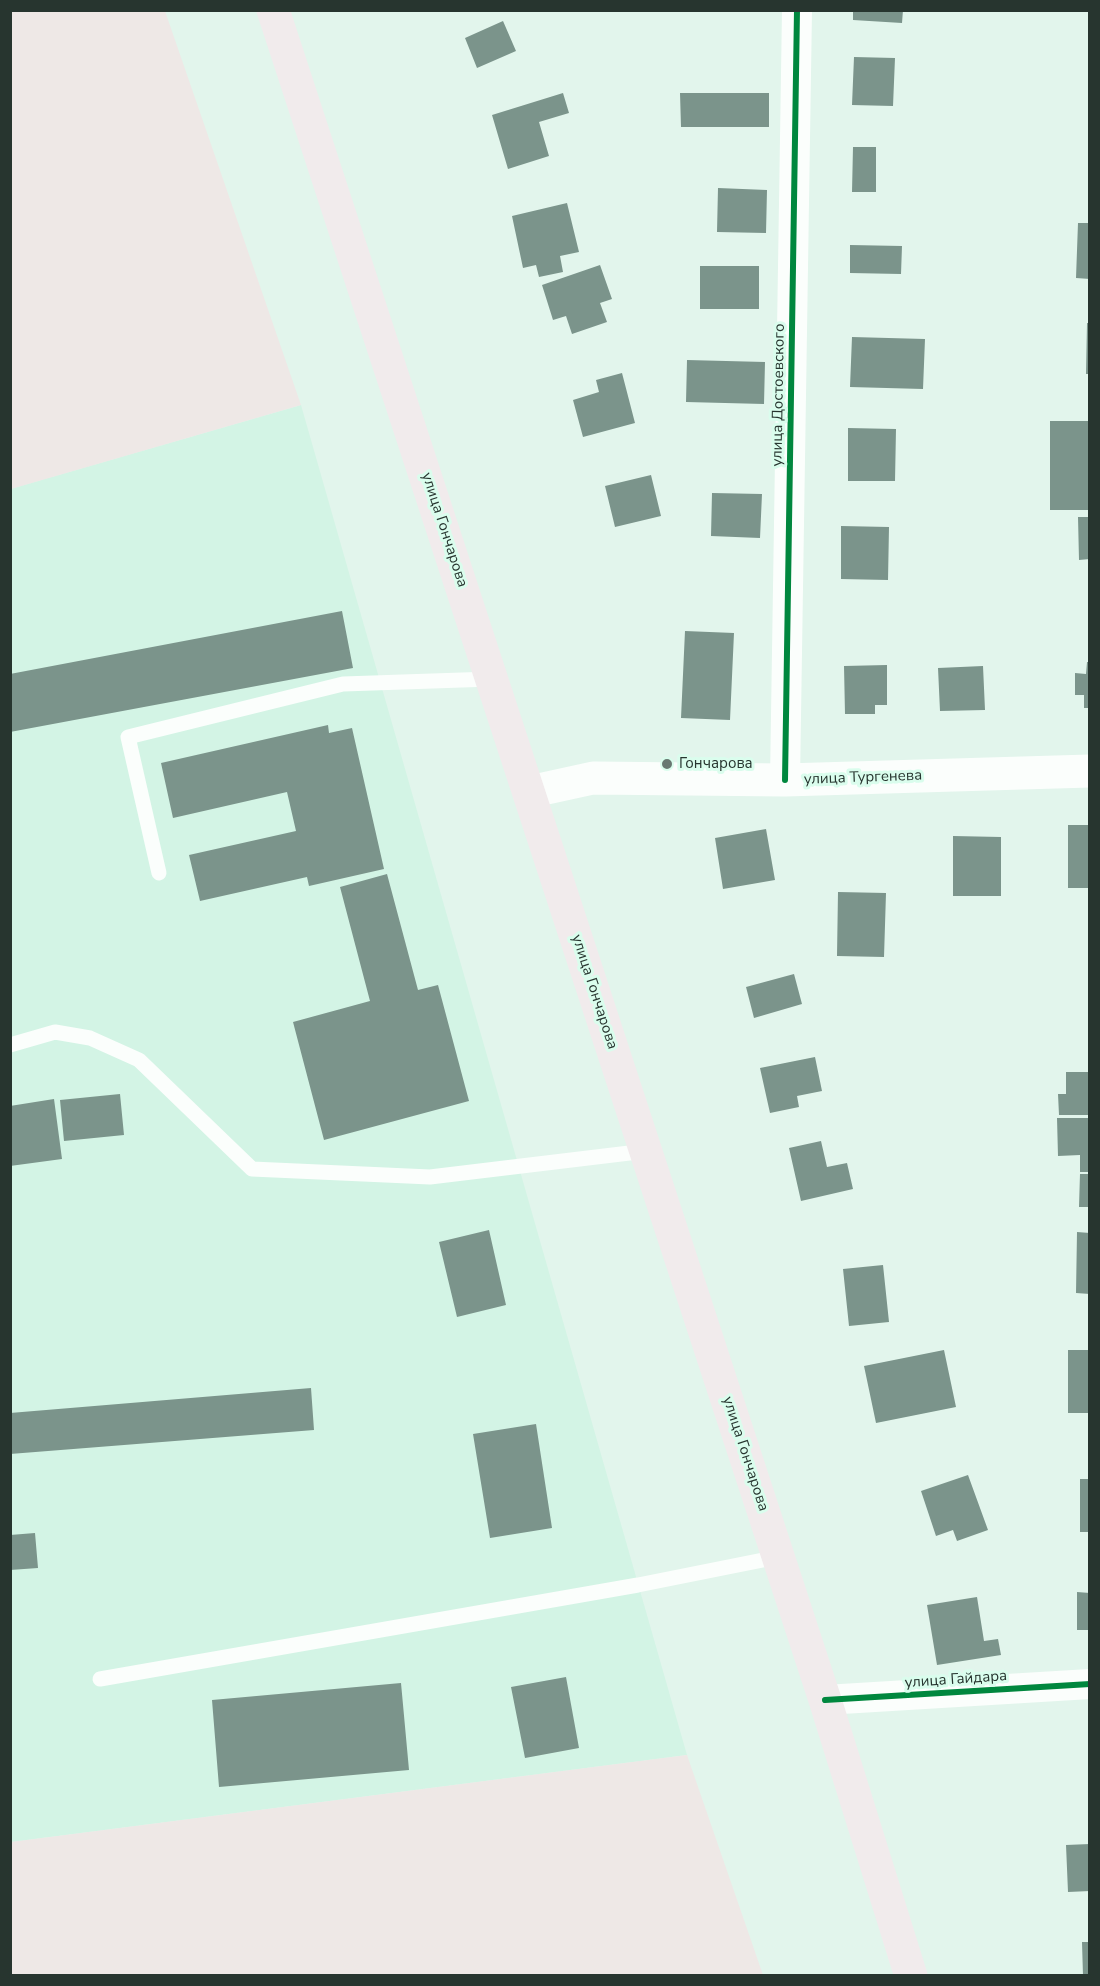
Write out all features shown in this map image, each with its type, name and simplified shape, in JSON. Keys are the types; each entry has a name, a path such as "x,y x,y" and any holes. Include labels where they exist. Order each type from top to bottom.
{"main road":[{"name":"улица Гончарова","path":"273,10 825,1700 911,1976"}],"street":[{"name":"улица Достоевского","path":"785,780 796,10"},
{"name":"улица Тургенева","path":"529,792 593,778 785,780 1089,771"},
{"name":"улица Гайдара","path":"825,1700 1089,1684"}],"lane":[{"path":"159,873 128,737 344,684 492,679"},
{"path":"10,1045 55,1032 90,1038 139,1060 252,1169 430,1177 646,1151"},
{"path":"100,1679 638,1585 778,1557"}],"shaded area":[{"path":"11,10 165,11 301,405 11,489"},
{"path":"301,405 687,1755 11,1842 10,489"},
{"path":"687,1755 763,1975 11,1975 11,1842"}],"building":[{"path":"853,10 903,10 902,23 853,20"},
{"path":"503,21 516,51 477,68 465,38"},
{"path":"854,57 895,58 893,106 852,105"},
{"path":"563,93 569,113 539,122 549,156 508,169 492,115"},
{"path":"680,93 769,93 769,127 681,127"},
{"path":"853,147 876,147 876,192 852,192"},
{"path":"718,188 767,190 766,233 717,232"},
{"path":"567,203 579,252 560,256 563,272 539,277 536,265 523,268 512,216"},
{"path":"1078,223 1090,223 1090,279 1076,278"},
{"path":"850,245 902,246 901,274 850,273"},
{"path":"600,265 612,299 600,303 607,322 572,334 566,316 553,320 542,285"},
{"path":"700,266 759,266 759,309 700,309"},
{"path":"1087,323 1090,323 1090,374 1086,374"},
{"path":"852,337 925,339 923,389 850,387"},
{"path":"687,360 765,362 764,404 686,402"},
{"path":"622,373 635,423 583,437 573,400 599,392 596,380"},
{"path":"1050,421 1090,421 1090,510 1050,510"},
{"path":"848,428 896,429 895,481 848,481"},
{"path":"651,475 661,516 615,527 605,486"},
{"path":"712,493 762,494 760,538 711,536"},
{"path":"1078,517 1090,517 1090,559 1079,560"},
{"path":"841,526 889,527 888,580 841,579"},
{"path":"342,611 353,668 10,732 10,674"},
{"path":"685,631 734,633 730,720 681,718"},
{"path":"1087,662 1090,662 1090,708 1084,708 1084,695 1075,695 1075,673 1086,674"},
{"path":"887,665 887,705 875,705 875,714 845,714 844,666"},
{"path":"983,666 985,710 940,711 938,668"},
{"path":"328,725 329,733 352,728 384,869 309,886 307,877 200,901 189,855 296,831 287,792 173,818 161,763"},
{"path":"1068,825 1090,825 1090,888 1068,888"},
{"path":"766,829 775,880 723,889 715,838"},
{"path":"953,836 1001,837 1001,896 953,896"},
{"path":"387,874 418,990 438,985 469,1101 324,1140 293,1022 370,1001 340,887"},
{"path":"838,892 886,893 884,957 837,956"},
{"path":"794,974 802,1004 754,1018 746,987"},
{"path":"815,1057 822,1091 797,1096 799,1107 770,1113 760,1068"},
{"path":"1066,1072 1090,1072 1090,1115 1059,1115 1058,1094 1066,1094"},
{"path":"120,1094 124,1135 64,1141 60,1100"},
{"path":"54,1099 62,1159 10,1166 10,1106"},
{"path":"1057,1118 1090,1118 1090,1172 1080,1172 1080,1155 1058,1156"},
{"path":"821,1141 827,1167 847,1163 853,1189 801,1201 789,1148"},
{"path":"1080,1174 1090,1174 1090,1207 1079,1207"},
{"path":"489,1230 506,1305 457,1317 439,1242"},
{"path":"1077,1232 1090,1233 1090,1294 1076,1293"},
{"path":"883,1265 889,1322 849,1326 843,1269"},
{"path":"944,1350 956,1407 876,1423 864,1366"},
{"path":"1068,1350 1090,1350 1090,1413 1068,1413"},
{"path":"311,1388 314,1430 10,1454 10,1413"},
{"path":"536,1424 552,1528 490,1538 473,1434"},
{"path":"968,1475 988,1530 957,1541 953,1530 936,1536 921,1491"},
{"path":"1080,1479 1090,1479 1090,1532 1080,1532"},
{"path":"35,1533 38,1568 10,1570 10,1535"},
{"path":"1077,1592 1090,1593 1090,1630 1077,1630"},
{"path":"977,1597 984,1641 998,1639 1001,1655 937,1665 927,1605"},
{"path":"566,1677 579,1748 525,1758 511,1687"},
{"path":"401,1683 409,1770 219,1787 212,1700"},
{"path":"1090,1844 1090,1891 1068,1892 1066,1845"},
{"path":"1082,1942 1090,1942 1090,1976 1083,1976"}],"cycle path":[{"path":"785,780 797,10"},
{"path":"825,1700 1090,1684"}],"place":[{"name":"Гончарова","path":"667,764"}]}
